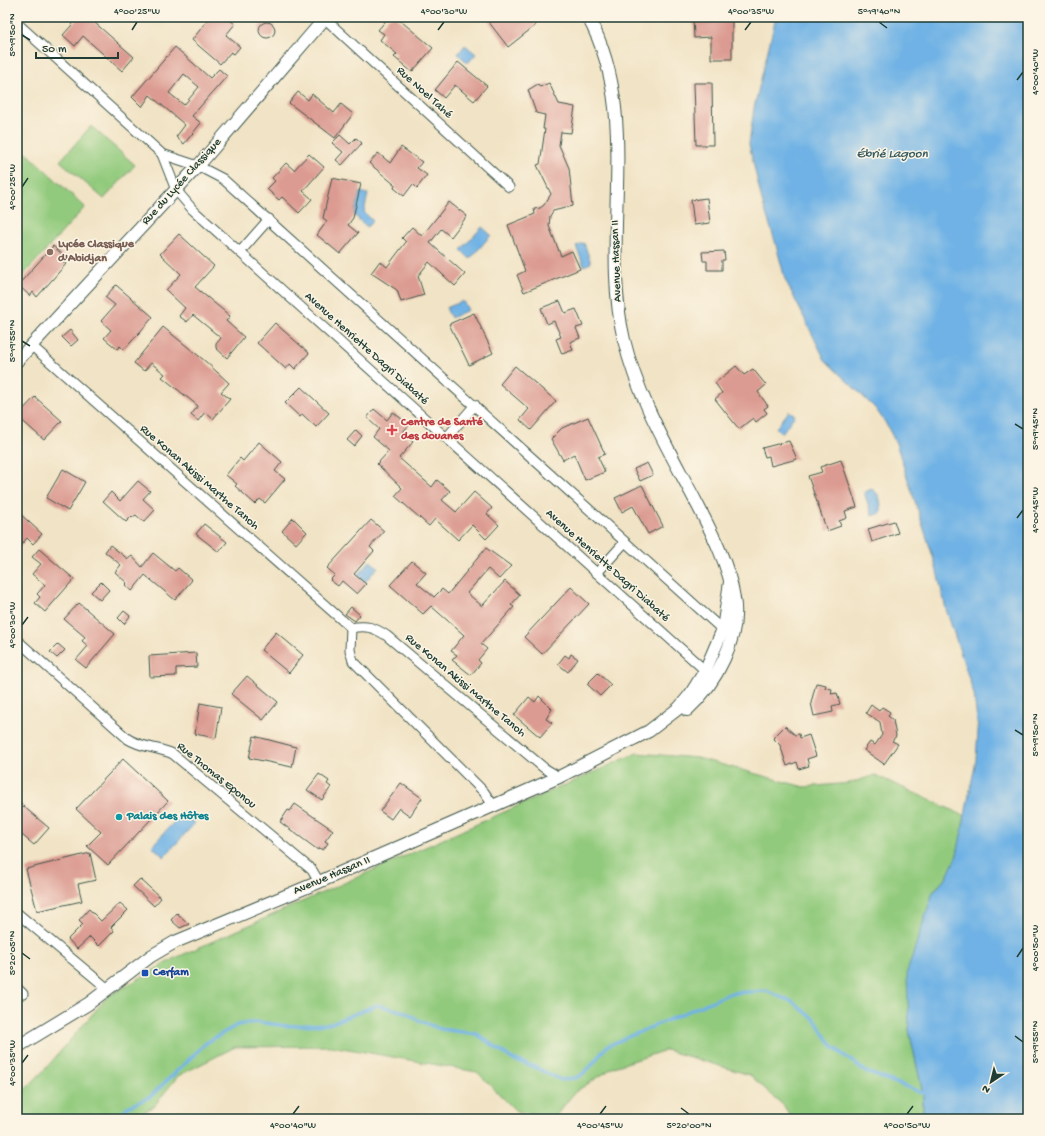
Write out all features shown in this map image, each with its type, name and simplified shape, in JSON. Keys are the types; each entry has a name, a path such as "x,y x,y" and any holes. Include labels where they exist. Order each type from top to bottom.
{"street":[{"name":"Avenue Hassan II","path":"20,1046 88,1004 150,956 175,942 319,882 558,777 674,720 689,708 709,675 723,660 731,638 734,615 734,598 730,582 708,525 647,408 633,372 624,341 619,313 615,271 617,152 614,102 606,64 588,17"},
{"name":"Rue du Lycée Classique","path":"17,361 198,166 325,18"},
{"name":"Rue Noel Tahé","path":"325,18 509,187"},
{"name":"Avenue Henriette Dagri Diabaté","path":"17,23 162,154 198,166 223,179 475,405 731,638"},
{"name":"Avenue Henriette Dagri Diabaté","path":"162,154 176,190 193,210 447,437 709,675"},
{"path":"240,252 269,219"},
{"name":"Rue Konan Akissi Marthe Tanoh","path":"32,346 351,628 364,626 374,628 387,636 544,768 558,777"},
{"path":"447,437 475,405"},
{"path":"597,573 625,542"},
{"name":"Avenue Hassan II","path":"709,675 722,629 730,582"},
{"path":"351,628 350,650 353,662 484,792 493,805"},
{"name":"Rue Thomas Eponou","path":"17,640 128,738 138,744 163,749 173,754 312,870 319,882"},
{"path":"17,913 108,989"}],"green space":[{"path":"91,126 135,165 104,199 60,161"},
{"path":"17,144 85,207 17,282"},
{"path":"637,753 698,758 804,787 850,783 875,775 965,816 957,855 947,877 933,892 909,1030 923,1094 923,1119 792,1119 784,1106 750,1075 666,1050 614,1067 575,1092 554,1118 516,1111 477,1072 331,1046 235,1047 178,1076 154,1106 134,1119 17,1119 17,1098 46,1068 107,997 173,959"}],"water":[{"name":"Ébrié Lagoon","path":"776,17 1028,17 1028,1119 923,1119 923,1094 909,1030 907,972 933,892 947,877 957,855 976,760 978,730 974,694 946,609 935,563 896,443 885,422 875,408 825,360 785,279 762,201 749,144 754,108"},
{"path":"465,45 476,54 468,63 458,54"},
{"path":"360,192 368,194 364,212 373,221 367,227 354,215"},
{"path":"482,227 491,235 470,259 461,250"},
{"path":"584,243 591,263 584,266 576,246"},
{"path":"463,301 468,310 451,318 446,308"},
{"path":"789,411 795,415 782,433 776,428"},
{"path":"872,489 879,497 881,503 881,513 872,516 864,492"},
{"path":"370,561 378,567 365,582 358,575"},
{"path":"183,812 195,823 164,857 152,846"}],"building":[{"path":"79,17 98,17 94,22 134,57 122,71 83,36 75,46 63,35"},
{"path":"210,17 226,17 235,24 226,35 240,47 234,54 231,52 220,64 192,40"},
{"path":"389,17 396,17 433,48 412,72 394,57 397,54 380,40 384,34 378,30"},
{"path":"494,17 530,17 536,25 508,47 488,21"},
{"path":"693,17 732,17 732,59 711,59 711,37 694,38"},
{"path":"267,22 273,24 275,30 273,36 267,38 261,36 259,30 261,24"},
{"path":"175,47 210,78 219,69 227,76 192,116 201,123 184,144 176,137 185,125 150,95 142,107 132,97","holes":["184,74 199,87 184,105 169,93"]},
{"path":"458,62 487,86 474,101 455,85 444,98 435,90"},
{"path":"549,83 559,104 575,107 571,133 561,132 559,145 569,168 573,206 553,211 550,216 549,226 561,256 572,251 580,269 524,292 517,275 525,271 508,225 535,214 534,209 540,208 544,205 551,194 537,165 540,164 545,129 543,129 545,115 536,113 528,90 538,84 540,87"},
{"path":"694,83 712,83 713,145 696,145"},
{"path":"298,92 308,100 312,94 334,113 341,104 353,114 335,138 289,103"},
{"path":"340,135 350,144 356,138 362,143 342,165 336,160 343,152 332,143"},
{"path":"401,147 422,162 417,168 427,175 417,188 413,184 404,196 394,188 395,185 369,163 378,153 390,163"},
{"path":"309,154 324,167 303,191 312,199 299,213 282,197 279,200 267,189 275,181 272,178 286,163 294,170"},
{"path":"332,178 361,184 353,218 348,225 358,233 340,254 317,235 327,221 323,218"},
{"path":"707,198 710,223 694,225 691,200"},
{"path":"449,202 467,216 451,237 441,229 430,243 465,274 455,286 429,262 418,276 424,295 401,302 397,290 371,273 380,261 387,267 406,242 402,238 412,227 422,236"},
{"path":"179,234 214,266 195,287 230,316 226,321 244,337 227,358 216,348 216,344 221,338 193,315 187,322 179,316 185,308 166,290 181,274 160,254"},
{"path":"53,246 64,256 61,260 66,264 37,297 33,292 30,296 18,285"},
{"path":"724,251 725,260 722,260 722,270 707,270 707,261 703,261 702,252"},
{"path":"116,285 153,317 124,350 120,346 117,349 104,338 111,330 101,321 115,305 105,297"},
{"path":"560,301 565,313 576,309 583,326 576,328 580,338 570,342 573,350 562,354 556,339 561,337 554,321 547,324 541,308"},
{"path":"474,313 493,353 469,365 449,324"},
{"path":"275,323 309,353 295,369 290,364 286,369 257,343"},
{"path":"163,327 205,361 229,383 221,392 230,399 213,419 205,412 198,421 191,415 198,406 162,377 165,374 151,363 144,371 134,363"},
{"path":"70,330 78,340 71,346 62,337"},
{"path":"515,366 556,401 531,430 520,420 529,409 500,384"},
{"path":"736,366 744,375 753,369 766,385 758,392 768,406 764,409 767,413 756,422 753,418 739,429 715,399 722,393 715,383"},
{"path":"301,387 329,413 316,427 302,414 300,417 285,403"},
{"path":"35,397 62,421 44,440 17,416"},
{"path":"374,409 387,420 393,412 409,425 402,433 413,442 399,458 432,487 437,480 450,491 442,500 456,512 474,492 492,508 487,514 499,525 486,539 472,525 458,540 435,519 429,526 395,496 402,488 377,464 389,451 373,437 379,429 367,418"},
{"path":"588,417 605,454 598,457 605,472 585,480 574,454 563,460 551,439 562,428"},
{"path":"356,430 362,436 354,446 347,440"},
{"path":"789,441 797,459 771,466 769,456 765,457 762,448"},
{"path":"259,442 282,462 275,471 285,479 265,503 260,499 255,504 235,486 237,484 226,475 240,458 243,461"},
{"path":"841,460 857,507 845,511 847,518 839,521 841,526 827,531 808,476 822,472 820,467"},
{"path":"647,463 653,475 640,481 634,469"},
{"path":"63,469 85,482 68,511 46,498"},
{"path":"138,481 150,491 143,499 155,510 144,522 136,515 133,517 132,516 126,522 103,501 111,492 120,501"},
{"path":"642,485 663,526 648,534 633,506 622,512 615,498"},
{"path":"17,511 42,534 33,544 27,538 17,550"},
{"path":"293,518 307,532 296,544 282,531"},
{"path":"371,520 384,531 370,547 374,551 354,574 366,584 357,594 342,581 338,586 330,580 335,575 327,568"},
{"path":"894,521 898,533 872,542 868,529"},
{"path":"204,524 227,542 219,552 196,534"},
{"path":"110,545 128,559 132,556 142,567 153,553 175,571 178,568 192,580 175,600 145,575 132,591 125,585 127,583 115,572 121,565 105,552"},
{"path":"486,548 511,566 499,579 488,569 467,593 482,606 505,581 520,595 511,605 514,607 481,644 487,649 478,660 481,663 471,675 452,660 457,655 451,651 464,635 431,606 423,614 390,585 412,561 426,573 417,583 434,597 442,589 448,594"},
{"path":"39,549 74,579 45,612 35,603 40,597 37,594 45,585 32,574 41,564 32,557"},
{"path":"101,582 109,590 100,600 91,592"},
{"path":"571,587 589,604 542,654 524,637"},
{"path":"79,603 115,634 86,668 76,660 88,646 82,641 85,637 64,619"},
{"path":"351,607 360,615 355,621 345,614"},
{"path":"124,611 130,616 124,624 118,618"},
{"path":"276,632 303,655 289,673 261,650"},
{"path":"58,644 65,650 57,658 50,652"},
{"path":"196,653 197,667 176,668 176,676 150,677 149,656"},
{"path":"571,654 578,659 568,672 558,664 565,655 569,658"},
{"path":"598,673 611,685 600,696 587,684"},
{"path":"247,676 278,702 263,720 231,694"},
{"path":"816,683 826,685 825,688 832,689 831,694 837,693 840,704 832,706 833,712 814,716 811,703"},
{"path":"539,696 552,709 546,719 552,723 540,737 514,715 529,697 535,702"},
{"path":"200,703 221,707 216,738 195,734"},
{"path":"871,705 879,711 882,707 890,712 888,716 893,720 896,736 892,741 898,744 884,764 864,750 870,742 875,745 882,735 880,722 866,713"},
{"path":"785,726 795,735 799,734 800,738 809,735 816,756 807,759 809,766 799,769 797,762 787,766 780,745 773,738"},
{"path":"254,736 296,747 292,767 249,758"},
{"name":"Palais des Hôtes","path":"123,759 168,801 108,865 87,846 101,832 76,809"},
{"path":"319,774 329,781 327,784 331,787 322,800 307,790"},
{"path":"401,783 422,798 410,816 399,808 391,819 380,811"},
{"path":"17,801 49,828 34,845 17,831"},
{"path":"295,804 333,830 325,841 328,843 323,850 319,848 318,850 280,822 288,810 290,811"},
{"path":"90,853 96,880 78,884 82,901 37,911 26,869"},
{"path":"140,879 161,898 154,906 133,886"},
{"path":"120,903 128,910 111,927 114,931 99,946 90,937 77,949 68,939 83,924 79,920 89,909 101,921"},
{"path":"177,913 189,924 180,928 171,920"}],"waterway":[{"path":"117,1119 127,1107 150,1097 206,1043 237,1025 257,1022 287,1026 329,1024 377,1005 405,1012 418,1020 440,1029 477,1034 512,1059 537,1068 561,1080 579,1077 591,1066 607,1046 731,993 766,991 793,1002 815,1020 833,1047 866,1072 926,1094"}],"place":[{"name":"Lycée Classique d'Abidjan","path":"50,252"},
{"name":"Centre de Santé des douanes","path":"392,430"},
{"name":"Palais des Hôtes","path":"119,817"},
{"name":"Cerfam","path":"145,973"}]}
